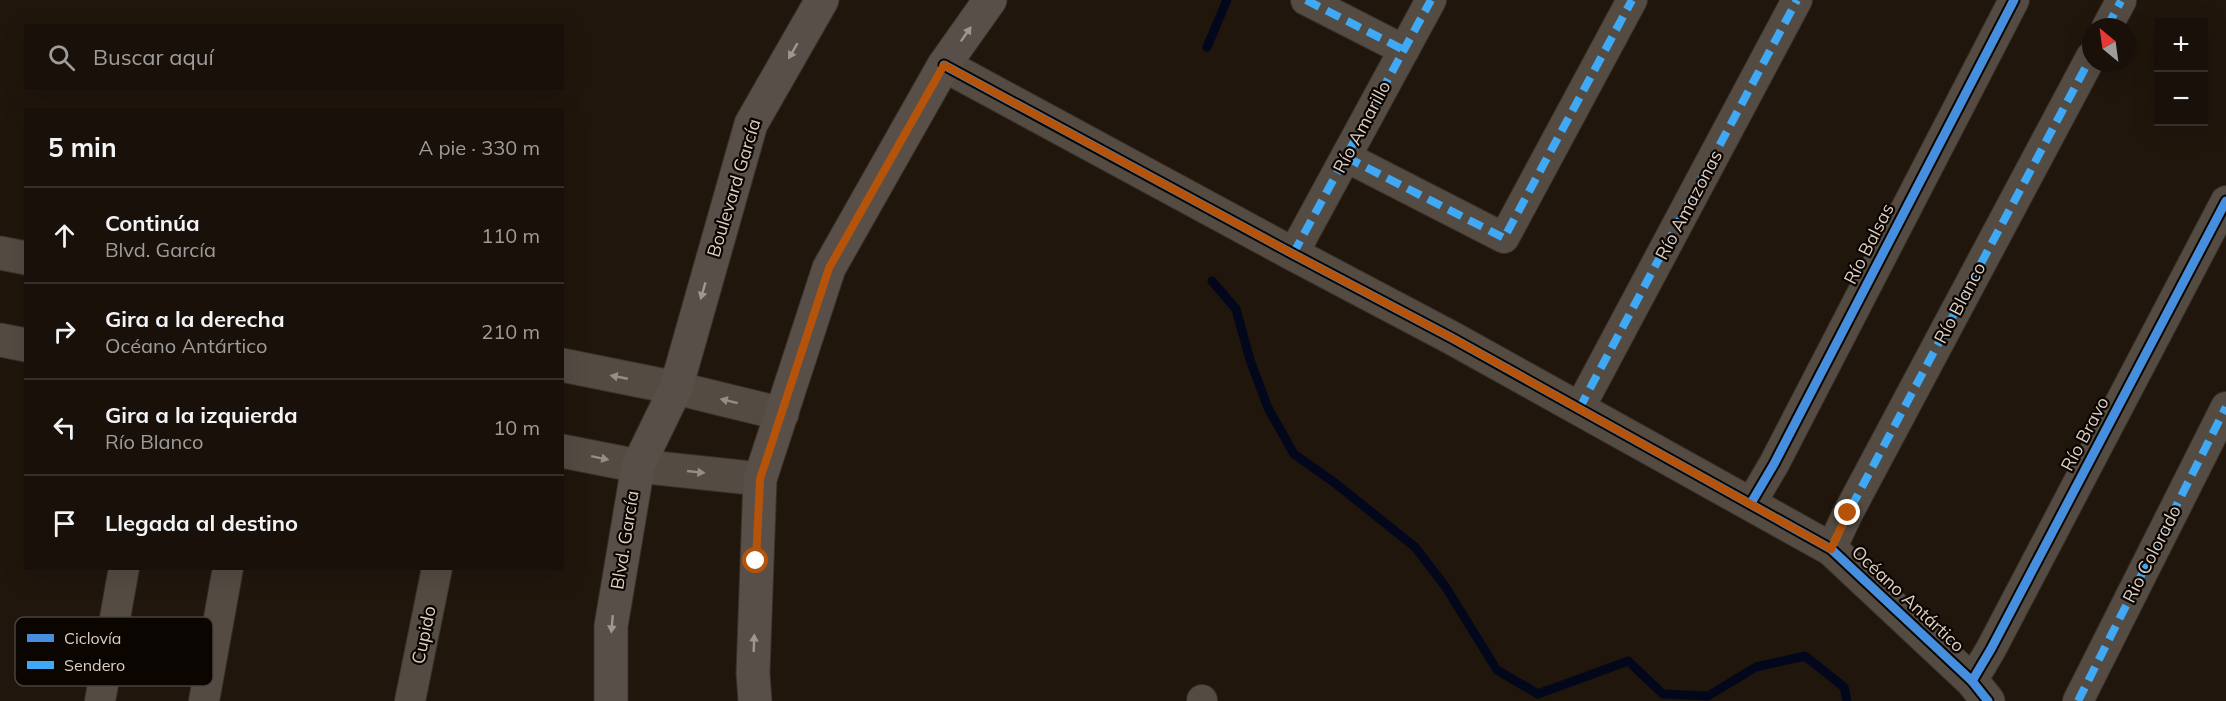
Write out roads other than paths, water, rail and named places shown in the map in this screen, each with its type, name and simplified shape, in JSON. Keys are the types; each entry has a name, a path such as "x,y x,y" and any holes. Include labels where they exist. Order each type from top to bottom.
{"main road":[{"name":"Boulevard García","path":"676,388 751,124 822,0"},
{"path":"755,701 753,673 760,479 829,268 944,65 990,0"},
{"name":"Blvd. García","path":"611,701 611,626 638,466 676,388"}],"street":[{"path":"1306,0 1404,50"},
{"name":"Río Amarillo","path":"1293,254 1431,0"},
{"path":"1346,157 1504,238 1632,0"},
{"name":"Río Amazonas","path":"1579,410 1797,0"},
{"name":"Río Balsas","path":"1751,503 1774,464 2014,0"},
{"path":"2112,18 2121,1"},
{"name":"Océano Antártico","path":"944,65 1452,338 1831,549 1980,691"},
{"name":"Río Blanco","path":"1831,549 2083,72"},
{"name":"Río Bravo","path":"1980,691 1991,649 2226,201"},
{"path":"0,253 24,258"},
{"path":"0,340 24,345"},
{"path":"564,365 676,388 782,414"},
{"name":"Rio Colorado","path":"2078,701 2226,407"},
{"path":"564,451 638,466 760,479"},
{"path":"115,617 124,570"},
{"path":"213,651 228,570"},
{"name":"Cupido","path":"410,701 437,570"},
{"path":"100,701 103,686"},
{"path":"204,701 207,686"}],"waterway":[{"path":"1207,47 1227,0"},
{"path":"1212,281 1236,309 1250,360 1268,408 1294,454 1335,483 1415,547 1445,586 1497,670 1538,694 1628,661 1663,694 1708,696 1756,667 1805,656 1844,687 1847,701"}]}
